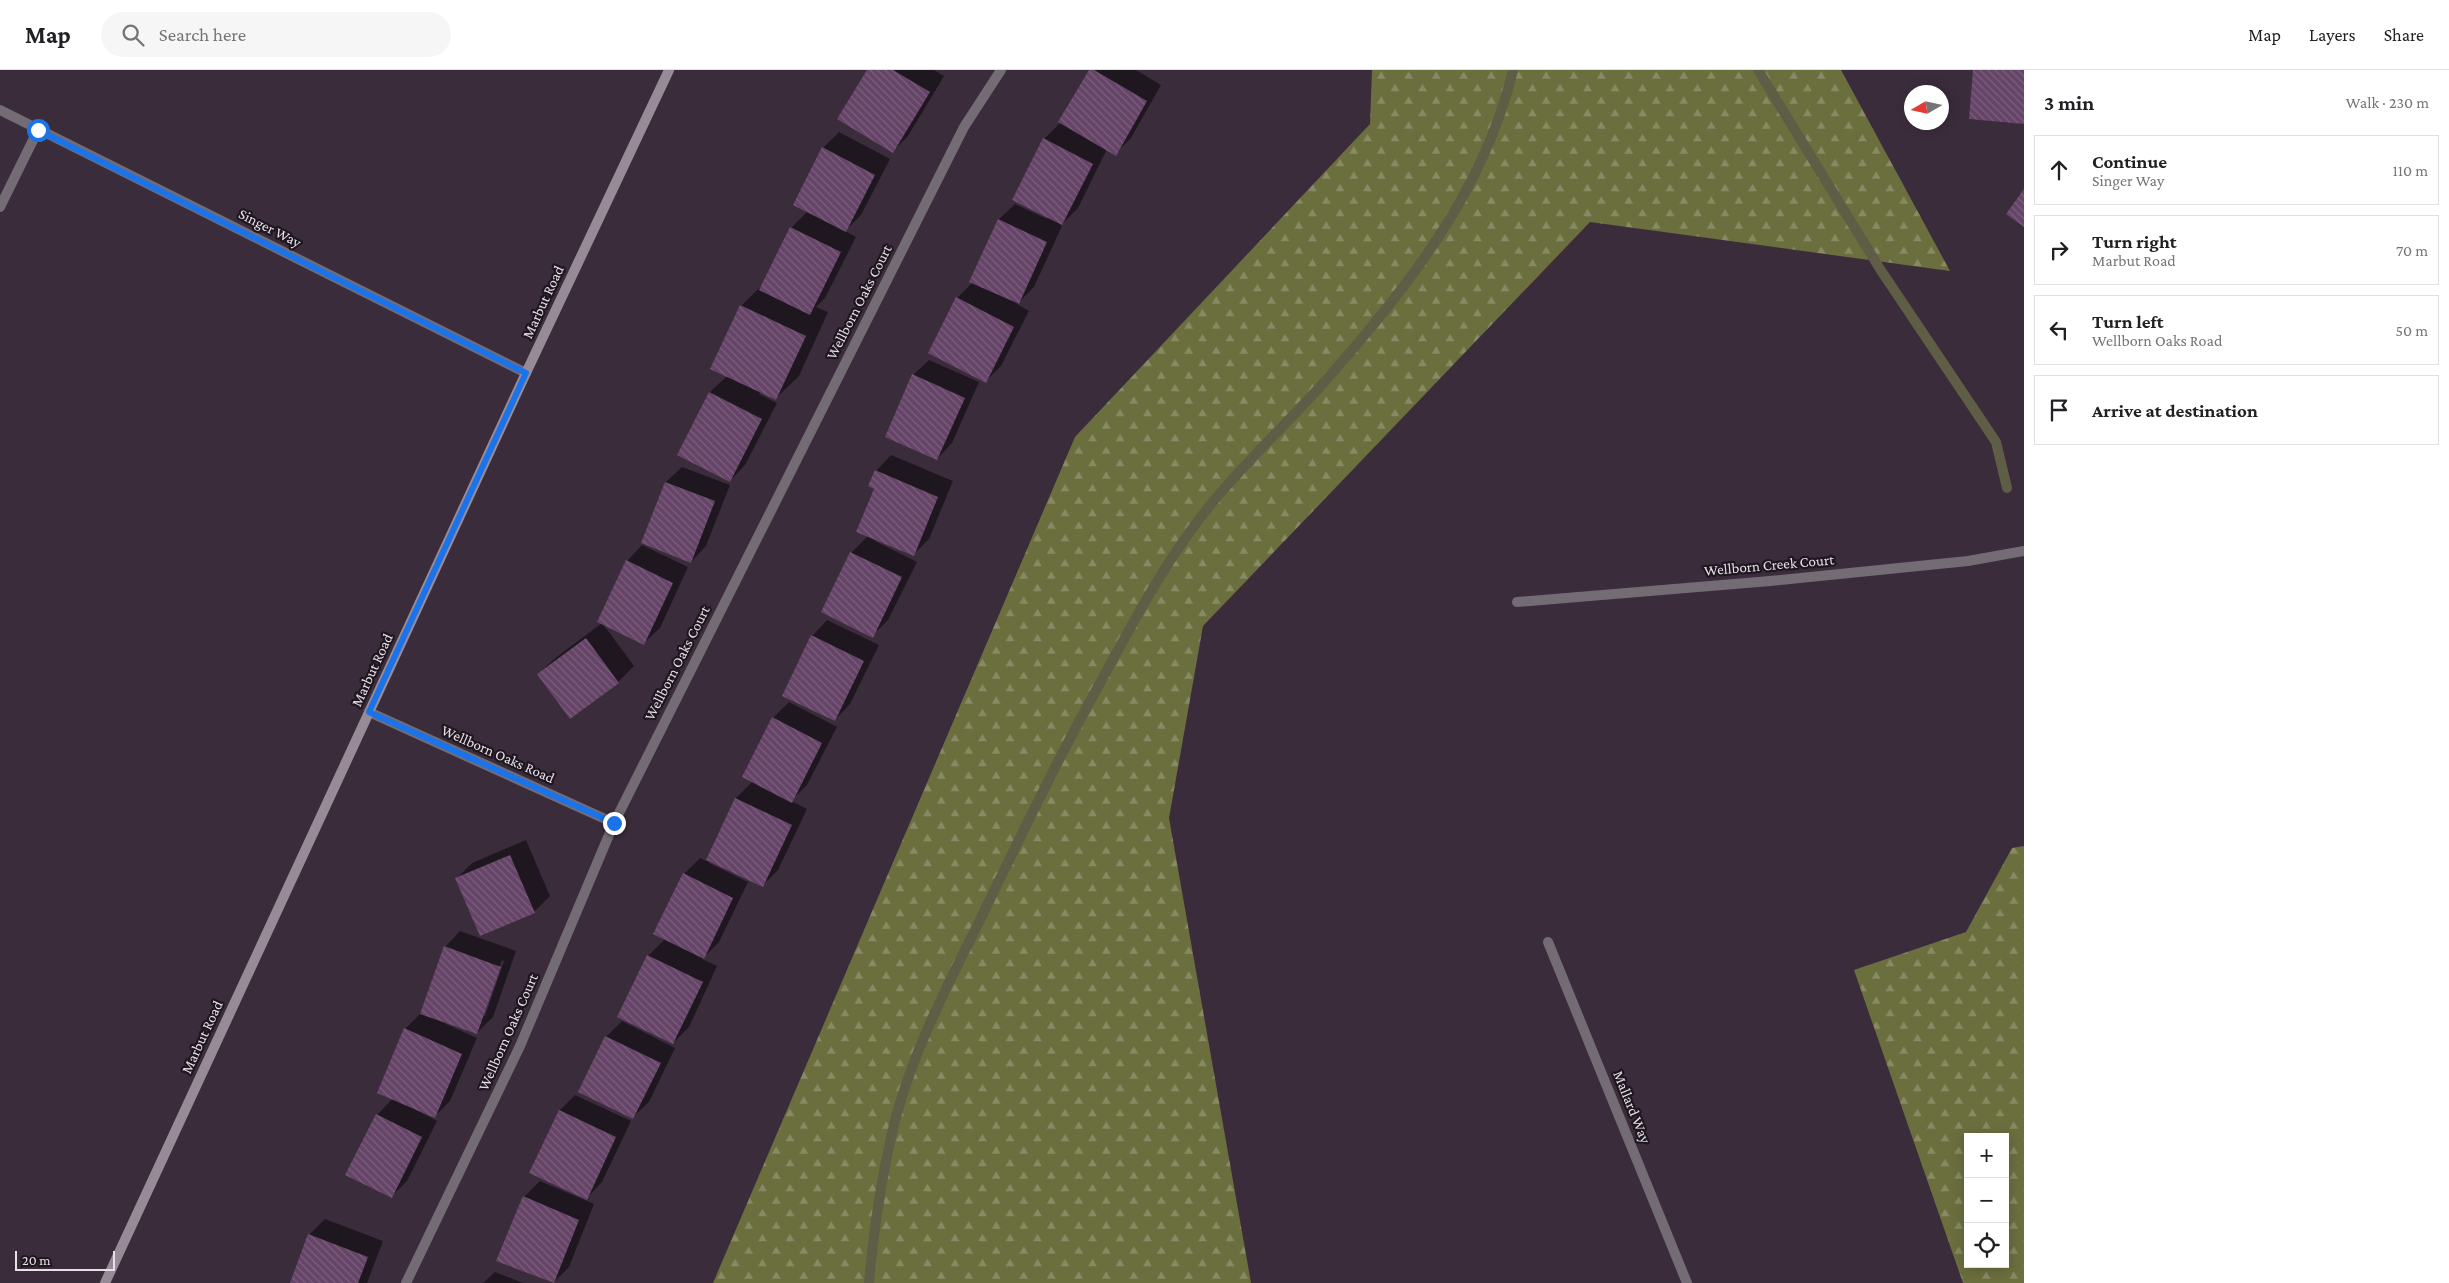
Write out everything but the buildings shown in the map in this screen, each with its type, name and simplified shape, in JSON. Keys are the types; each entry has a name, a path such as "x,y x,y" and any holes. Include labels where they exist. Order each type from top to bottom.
{"street":[{"name":"Marbut Road","path":"105,1283 526,373 669,70"},
{"name":"Wellborn Oaks Court","path":"406,1283 520,1046 614,823 964,127 1001,70"},
{"name":"Singer Way","path":"0,110 526,373"},
{"path":"0,207 38,130"},
{"name":"Wellborn Creek Court","path":"1517,602 1770,581 1968,561 2024,550"},
{"name":"Wellborn Oaks Road","path":"369,712 614,823"},
{"name":"Mallard Way","path":"1548,942 1687,1283"}],"green space":[{"path":"1372,70 1841,70 1950,271 1590,222 1203,626 1169,818 1251,1283 713,1283 1075,437 1370,124"},
{"path":"2024,846 2024,1283 1963,1283 1854,970 1966,932 2012,848"}],"waterway":[{"path":"869,1283 876,1220 887,1158 896,1117 913,1065 945,991 1033,810 1074,731 1163,571 1198,521 1229,483 1318,389 1380,317 1436,241 1482,160 1499,116 1513,70"},
{"path":"1758,70 1880,269 1996,442 2007,488"}],"route":[{"path":"38,130 526,373 369,712 614,823"}]}
